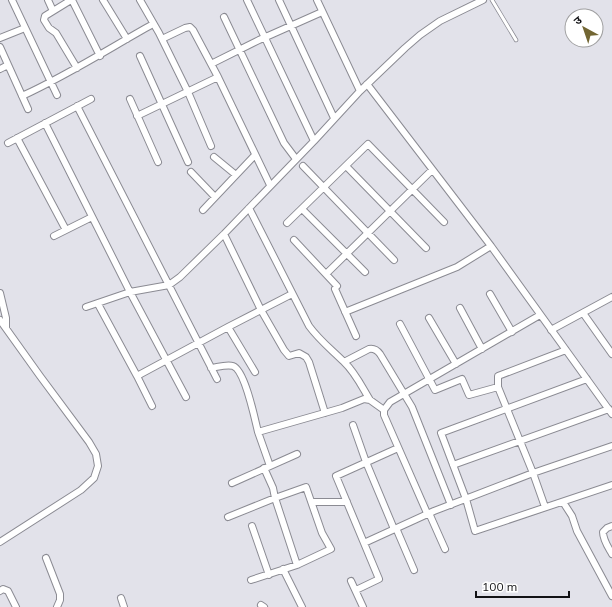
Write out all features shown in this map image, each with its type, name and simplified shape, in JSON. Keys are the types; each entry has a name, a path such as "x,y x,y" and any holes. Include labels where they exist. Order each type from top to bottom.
{"street":[{"path":"12,0 57,95"},
{"path":"48,0 53,11"},
{"path":"77,68 56,33 44,20 45,16 71,0 100,56"},
{"path":"103,0 127,40"},
{"path":"140,0 162,39 188,92 211,146"},
{"path":"247,0 314,141"},
{"path":"279,0 334,118"},
{"path":"317,0 360,91"},
{"path":"86,307 130,292 169,285 180,277 314,141 360,91 420,35 440,21 476,2 483,0"},
{"path":"211,64 265,37 322,12"},
{"path":"224,17 284,143 296,159"},
{"path":"22,96 100,56 154,24"},
{"path":"0,38 25,28"},
{"path":"162,39 185,28 190,28 197,37 270,185"},
{"path":"0,48 28,109"},
{"path":"140,56 188,162"},
{"path":"0,69 8,65"},
{"path":"137,116 218,77"},
{"path":"367,84 491,246 540,316 610,411 453,465"},
{"path":"8,143 90,99"},
{"path":"130,99 158,162"},
{"path":"77,106 217,379"},
{"path":"45,123 130,292 186,397"},
{"path":"17,138 66,230"},
{"path":"287,223 368,144 444,222"},
{"path":"203,210 255,155"},
{"path":"214,157 236,175"},
{"path":"303,166 394,260"},
{"path":"346,166 426,248"},
{"path":"326,274 432,170"},
{"path":"191,172 216,197"},
{"path":"249,208 309,326 318,339 344,362 354,374 370,400 384,410"},
{"path":"302,209 365,272"},
{"path":"54,236 92,217"},
{"path":"224,234 261,310 287,354 289,356 299,352 309,362 325,413"},
{"path":"294,240 326,274 336,287 356,336"},
{"path":"345,312 457,267 491,246"},
{"path":"0,293 6,318 6,328"},
{"path":"137,376 292,294"},
{"path":"490,294 512,332"},
{"path":"551,330 612,297"},
{"path":"98,304 152,406"},
{"path":"460,308 482,349"},
{"path":"583,312 612,354"},
{"path":"445,549 398,448 384,415 384,410 390,402 403,394 540,316"},
{"path":"429,318 456,364"},
{"path":"0,320 89,442 96,454 98,466 94,478 81,490 0,542"},
{"path":"400,324 434,390 462,379 469,395 498,387"},
{"path":"228,327 255,372"},
{"path":"344,362 369,349 377,350 380,354 412,407 451,505"},
{"path":"545,508 533,473 498,387 498,376 566,350"},
{"path":"211,368 233,366 238,370 244,381 275,498 297,565"},
{"path":"587,379 441,433 466,499 475,531 612,485"},
{"path":"258,432 342,408 364,399 370,400"},
{"path":"353,425 366,462 414,570"},
{"path":"364,543 428,513 533,473 612,446"},
{"path":"356,590 379,579 336,476 398,448"},
{"path":"232,483 297,454"},
{"path":"228,517 306,487 322,533 331,549 297,565 252,580"},
{"path":"312,502 347,502"},
{"path":"563,502 572,516 577,531 612,596"},
{"path":"252,526 269,575"},
{"path":"612,526 603,532 603,537 612,554"},
{"path":"46,558 60,594 60,600 57,607"},
{"path":"283,569 302,607"},
{"path":"351,581 363,607"},
{"path":"0,590 3,589 8,591 16,607"},
{"path":"121,598 124,607"}],"lane":[{"path":"492,0 516,40"}]}
